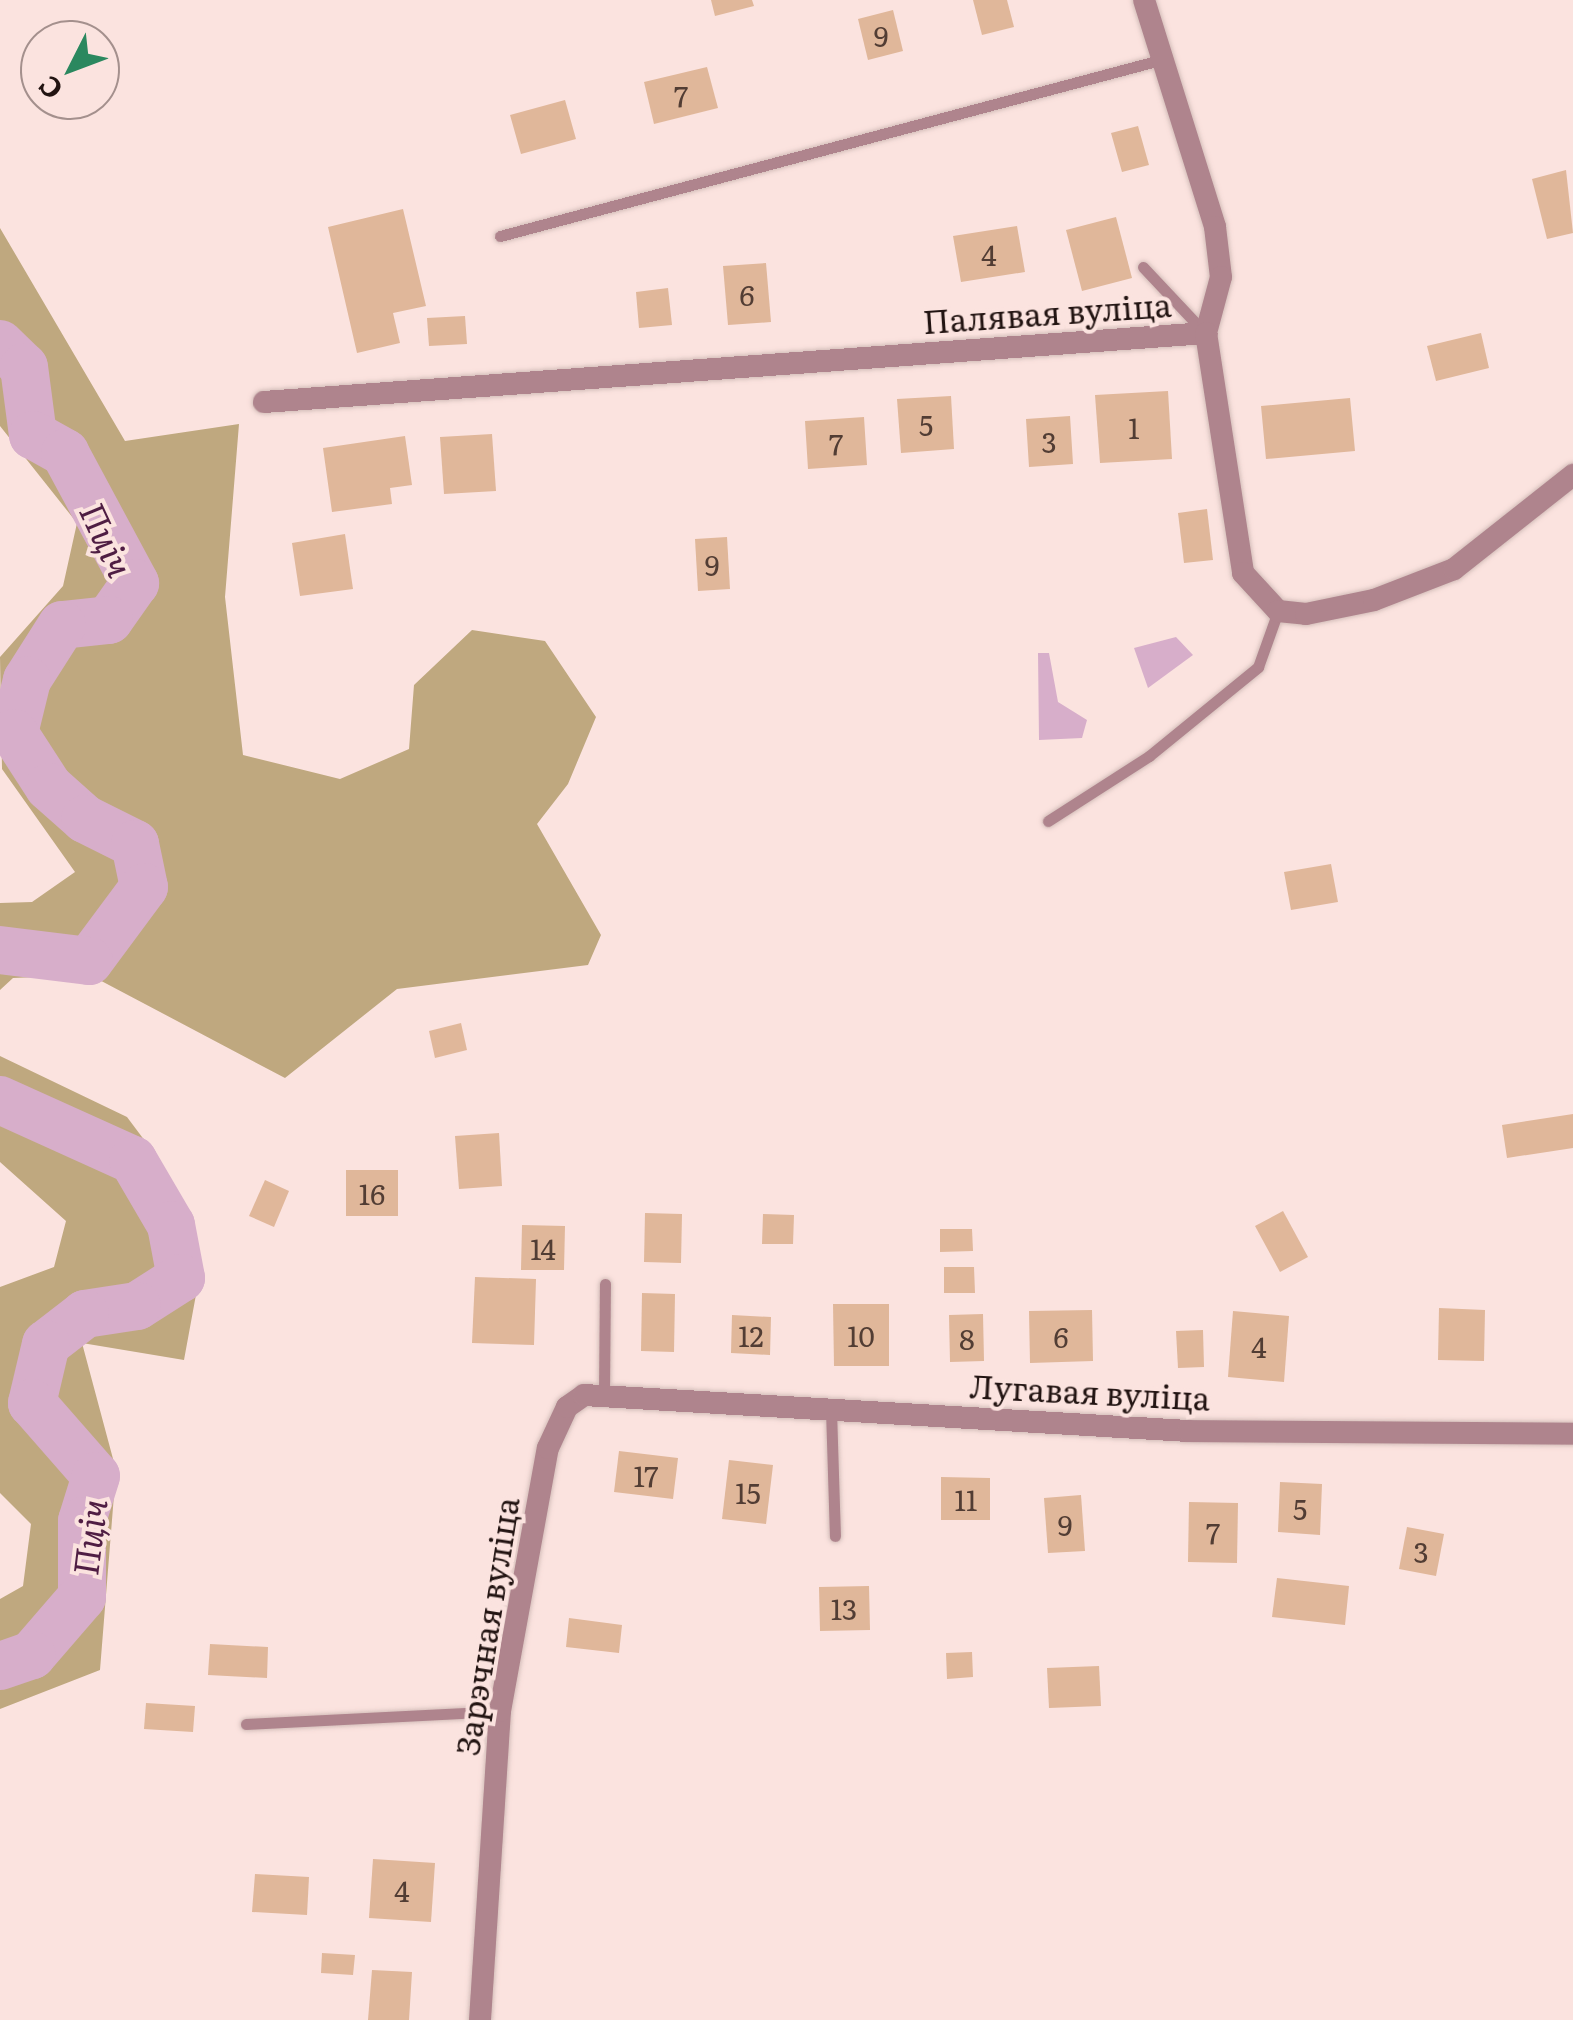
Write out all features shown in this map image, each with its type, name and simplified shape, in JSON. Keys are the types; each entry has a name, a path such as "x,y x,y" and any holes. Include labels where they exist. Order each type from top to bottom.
{"street":[{"path":"1144,0 1214,227 1221,277 1206,333"},
{"name":"Палявая вуліца","path":"264,402 1206,333 1244,573 1278,612"},
{"path":"1278,612 1374,600 1454,569 1573,475"},
{"name":"Лугавая вуліца","path":"604,1393 1188,1431 1573,1434"},
{"name":"Зарэчная вуліца","path":"480,2020 500,1712 555,1424 584,1396 604,1393"}],"lane":[{"path":"500,236 1164,59"},
{"path":"1142,267 1206,333"},
{"path":"1048,821 1258,667 1278,612"},
{"path":"604,1393 605,1284"},
{"path":"831,1408 835,1536"},
{"path":"246,1724 500,1712"}],"shaded area":[{"path":"0,228 125,441 239,424 225,597 243,755 340,779 409,749 414,685 472,630 545,641 596,717 568,784 537,824 601,935 588,965 397,989 285,1078 90,975 13,978 0,990 0,903 32,902 75,872 2,769 0,657 63,586 77,523 0,426"},
{"path":"1176,637 1193,655 1148,688 1134,648"},
{"path":"1038,653 1049,653 1058,702 1087,720 1082,738 1039,740"},
{"path":"0,1056 127,1117 160,1161 202,1262 184,1360 82,1343 116,1470 100,1670 0,1709 0,1599 23,1586 31,1524 0,1493 0,1287 54,1267 66,1221 0,1162"}],"building":[{"path":"711,0 752,0 754,6 715,16"},
{"path":"973,0 1007,0 1014,27 982,35"},
{"path":"893,10 903,51 868,60 858,19"},
{"path":"707,67 718,108 654,124 644,82"},
{"path":"565,100 576,139 521,154 510,115"},
{"path":"1138,126 1149,165 1122,172 1111,133"},
{"path":"1566,170 1573,233 1547,239 1532,179"},
{"path":"403,209 426,306 393,313 400,343 357,353 328,227"},
{"path":"1116,217 1132,278 1082,291 1066,230"},
{"path":"1017,226 1025,272 961,282 953,236"},
{"path":"766,263 771,322 728,325 723,266"},
{"path":"668,288 672,325 639,328 636,292"},
{"path":"465,316 467,344 429,346 427,318"},
{"path":"1481,333 1489,368 1436,381 1427,346"},
{"path":"1168,391 1172,459 1100,463 1095,395"},
{"path":"951,396 954,449 901,453 897,399"},
{"path":"1350,398 1355,451 1266,459 1261,406"},
{"path":"1070,416 1073,464 1029,467 1026,419"},
{"path":"864,417 867,465 808,469 805,421"},
{"path":"492,434 496,491 444,494 440,437"},
{"path":"405,436 412,485 390,488 392,504 332,512 323,448"},
{"path":"1207,509 1213,560 1184,563 1178,513"},
{"path":"345,534 353,589 300,596 292,543"},
{"path":"727,537 730,589 698,591 695,539"},
{"path":"1331,864 1338,902 1291,910 1284,872"},
{"path":"461,1023 467,1050 435,1058 429,1031"},
{"path":"1573,1114 1573,1148 1507,1158 1502,1125"},
{"path":"499,1133 502,1186 459,1189 455,1136"},
{"path":"346,1170 398,1170 398,1216 346,1216"},
{"path":"265,1180 289,1191 274,1227 249,1216"},
{"path":"1283,1211 1308,1257 1280,1272 1255,1226"},
{"path":"645,1213 682,1214 681,1263 644,1262"},
{"path":"763,1214 794,1215 793,1244 762,1244"},
{"path":"522,1225 565,1226 564,1270 521,1270"},
{"path":"940,1229 972,1229 973,1251 940,1252"},
{"path":"944,1267 974,1267 975,1293 944,1293"},
{"path":"475,1277 536,1279 534,1345 472,1343"},
{"path":"642,1293 675,1294 674,1352 641,1351"},
{"path":"833,1304 889,1304 889,1366 834,1366"},
{"path":"1439,1308 1485,1310 1484,1361 1438,1360"},
{"path":"1092,1310 1093,1361 1030,1363 1029,1311"},
{"path":"1233,1311 1289,1316 1284,1382 1228,1377"},
{"path":"983,1314 984,1361 950,1362 949,1315"},
{"path":"732,1315 771,1317 770,1355 731,1353"},
{"path":"1203,1330 1204,1367 1178,1368 1176,1331"},
{"path":"619,1451 678,1458 673,1499 614,1492"},
{"path":"729,1460 773,1465 766,1524 722,1519"},
{"path":"941,1477 990,1478 990,1520 941,1520"},
{"path":"1280,1482 1322,1484 1320,1535 1278,1532"},
{"path":"1081,1495 1085,1551 1048,1553 1044,1498"},
{"path":"1189,1502 1238,1503 1237,1563 1188,1562"},
{"path":"1407,1527 1444,1534 1436,1576 1399,1569"},
{"path":"1277,1578 1349,1586 1345,1625 1272,1617"},
{"path":"869,1586 870,1630 820,1631 819,1587"},
{"path":"569,1618 622,1625 619,1653 566,1647"},
{"path":"210,1644 268,1647 267,1678 208,1675"},
{"path":"972,1652 973,1677 947,1679 946,1653"},
{"path":"1099,1666 1101,1706 1049,1708 1047,1668"},
{"path":"146,1703 195,1706 193,1732 144,1729"},
{"path":"373,1859 435,1863 431,1922 369,1918"},
{"path":"255,1874 309,1877 307,1915 252,1912"},
{"path":"322,1953 355,1955 353,1975 321,1973"},
{"path":"372,1970 412,1972 409,2020 368,2020"}],"waterway":[{"name":"Пціч","path":"0,344 24,367 33,435 65,453 135,583 109,620 62,625 27,680 14,733 49,787 85,819 135,844 144,887 89,961 0,950"},
{"name":"Пціч","path":"0,1100 133,1160 171,1225 181,1278 137,1306 85,1314 46,1344 32,1403 96,1476 82,1521 82,1597 32,1655 0,1666"}]}
